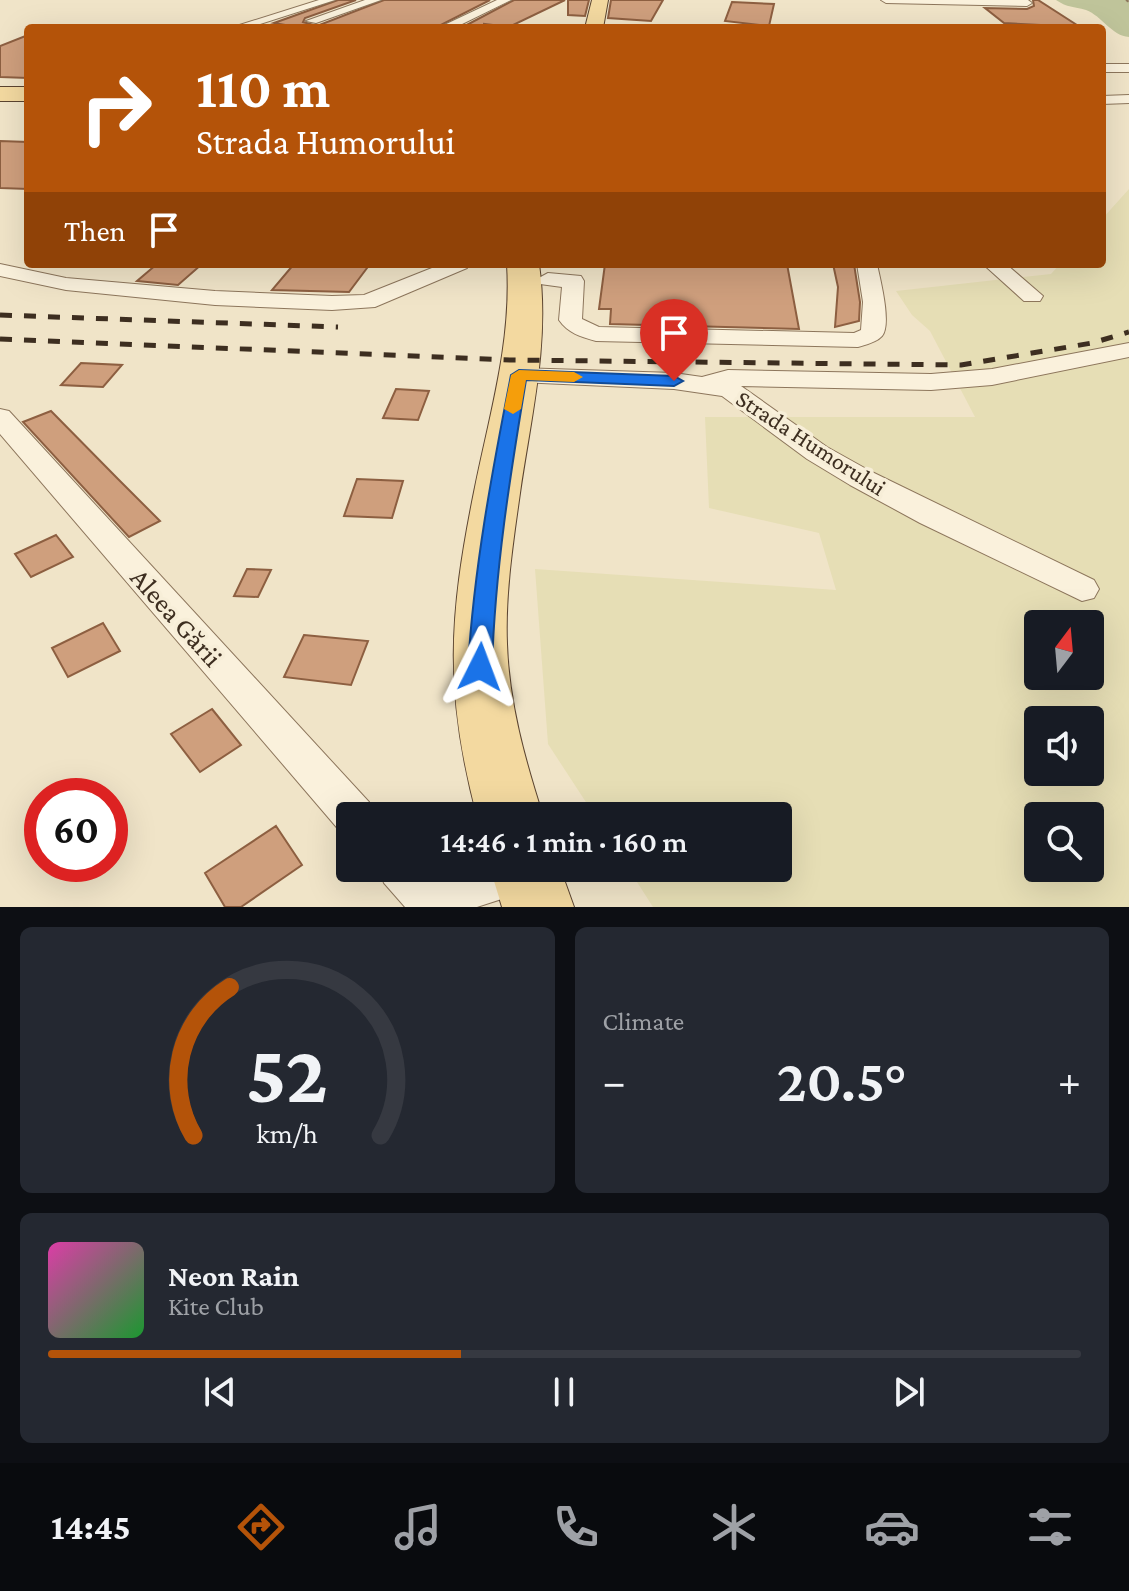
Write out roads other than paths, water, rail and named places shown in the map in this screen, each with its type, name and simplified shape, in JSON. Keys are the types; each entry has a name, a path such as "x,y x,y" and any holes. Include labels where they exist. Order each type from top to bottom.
{"main road":[{"path":"595,24 600,0"},
{"path":"0,94 24,94"},
{"path":"505,802 499,781 480,667 483,596 495,508 540,273"}],"street":[{"path":"249,24 330,0"},
{"path":"301,24 376,0"},
{"path":"453,24 506,0"},
{"path":"886,0 1027,3"},
{"path":"1106,68 1129,68"},
{"path":"1106,100 1129,99"},
{"path":"0,270 66,284 215,298 332,303 367,302 450,268"},
{"path":"540,273 573,281 570,320 577,327 596,334 858,340 873,333 874,302 868,268"},
{"path":"998,268 1032,296"},
{"path":"700,383 728,378 931,382 992,377 1129,350"},
{"name":"Strada Humorului","path":"521,363 729,389 807,446 860,478 943,523 1082,589"},
{"name":"Aleea Gării","path":"0,417 342,802"},
{"path":"417,891 456,882"}],"railway":[{"path":"0,315 338,327"},
{"path":"0,339 510,360 961,365 1092,343 1129,332"}]}
